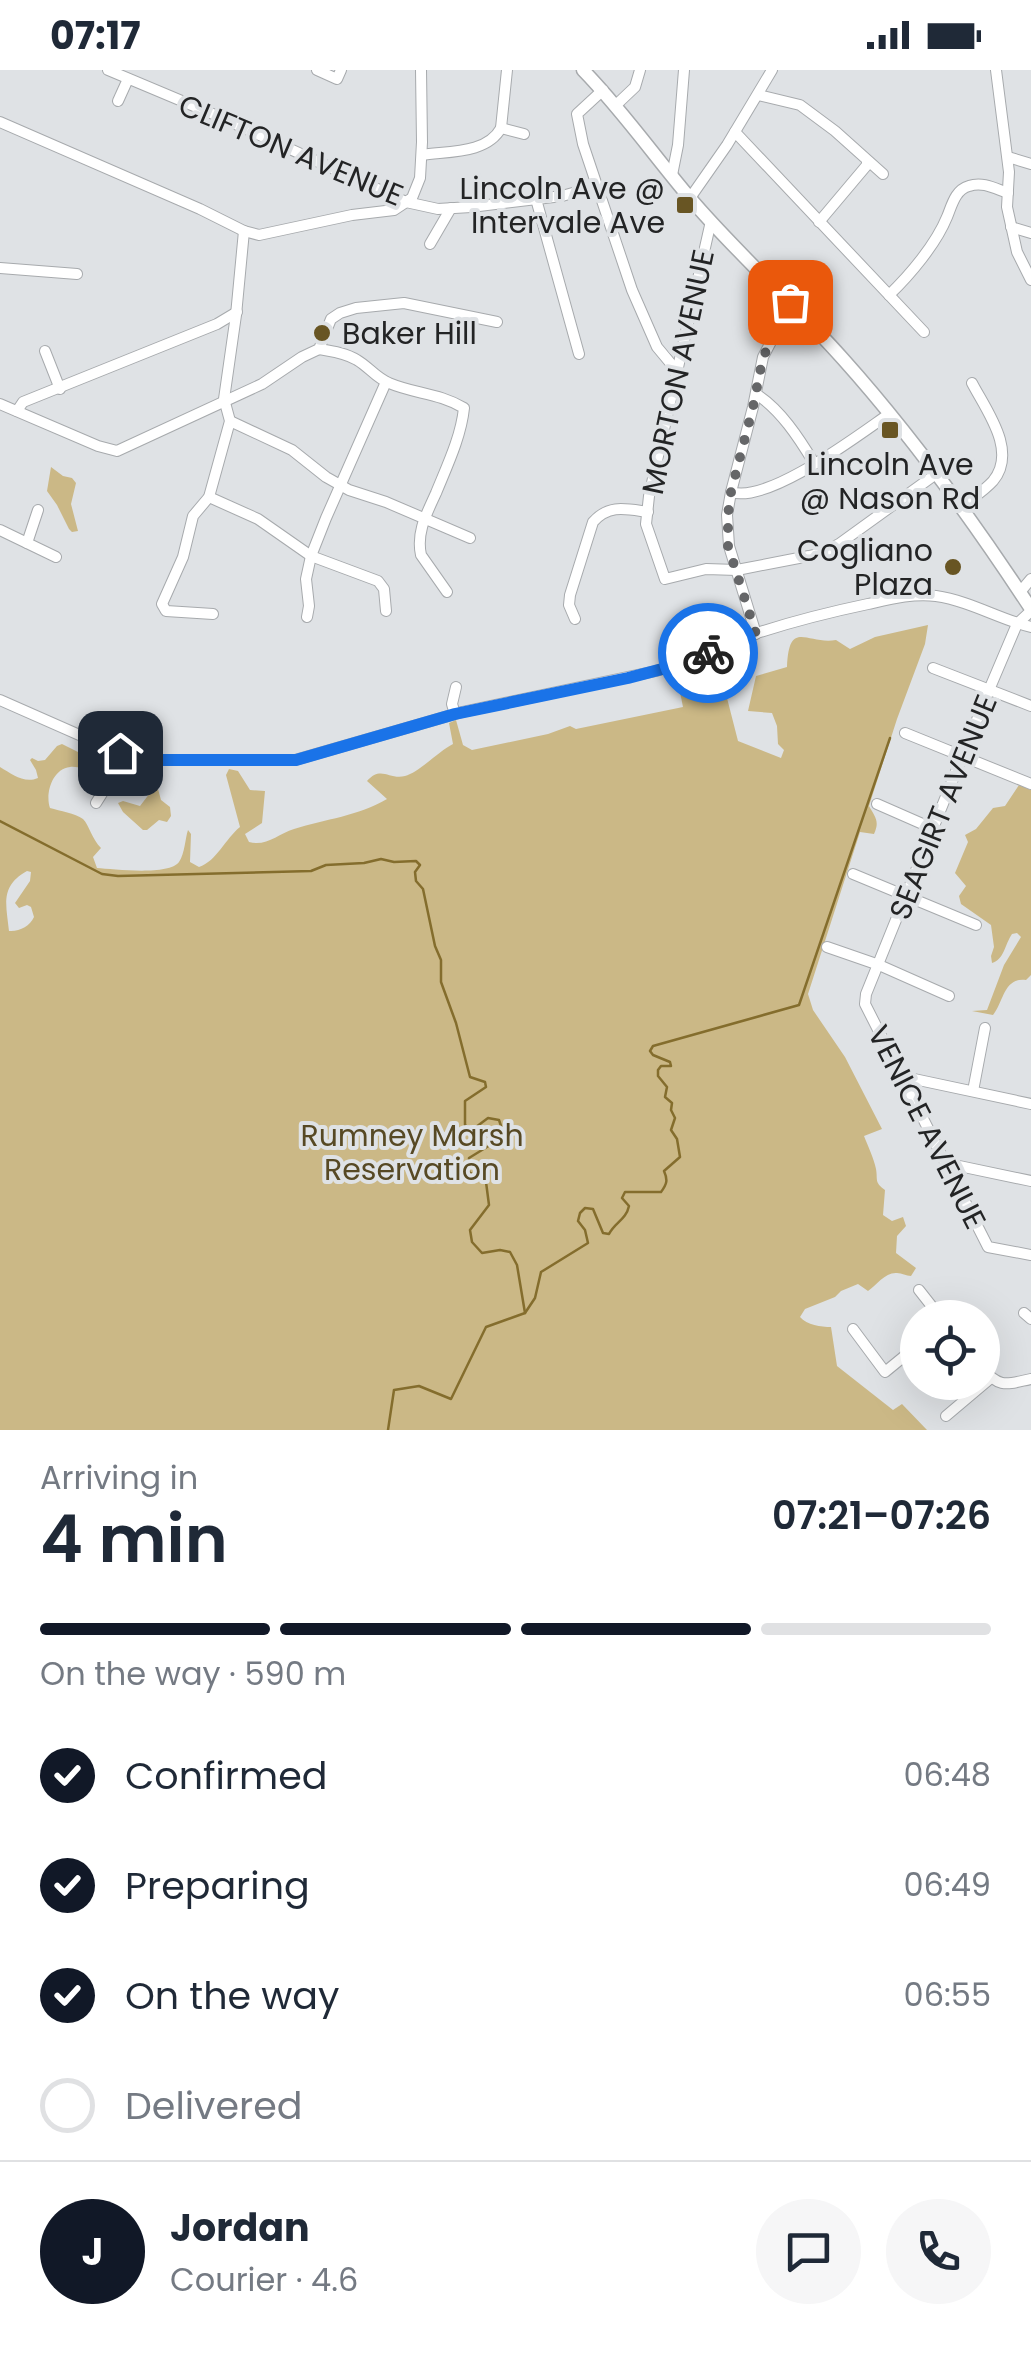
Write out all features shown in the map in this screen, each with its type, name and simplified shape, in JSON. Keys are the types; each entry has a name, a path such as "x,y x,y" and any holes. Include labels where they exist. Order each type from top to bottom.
{"main road":[{"path":"583,70 710,221 844,360 889,414 961,507 1031,610"}],"street":[{"name":"CLIFTON AVENUE","path":"108,70 406,202 451,208 562,196 598,186"},
{"path":"317,70 339,74"},
{"path":"0,122 244,232 259,235 394,210 412,198 420,178 422,155 421,70"},
{"path":"422,155 488,144 501,128 506,70"},
{"path":"616,105 634,87 640,70"},
{"path":"672,176 684,70"},
{"path":"690,198 772,70"},
{"path":"996,70 1008,157 1010,228 1031,280"},
{"path":"118,101 128,79"},
{"path":"602,90 577,114 584,144 632,290 658,347 677,371"},
{"path":"758,95 800,105 884,174"},
{"path":"501,128 524,134"},
{"path":"735,132 924,332"},
{"path":"1008,157 1031,164"},
{"path":"819,222 867,161"},
{"path":"889,295 932,244 956,195 964,188 983,184 1008,193"},
{"path":"536,199 579,354"},
{"path":"430,244 451,208"},
{"name":"MORTON AVENUE","path":"710,221 646,524 665,580 706,569 736,570"},
{"path":"1010,228 1031,233"},
{"path":"213,614 166,611 162,604 184,558 194,516 210,497 230,421 225,402 244,232"},
{"path":"0,268 77,274"},
{"path":"318,350 330,319 356,308 404,302 497,322"},
{"path":"18,411 23,402 218,324 237,312"},
{"path":"756,634 728,546 726,524 763,357 773,338 800,313"},
{"path":"0,404 117,452 262,384 318,350 359,361 386,382 448,399 464,408 462,427 423,519 419,548 447,592"},
{"path":"45,351 60,388"},
{"path":"307,616 306,579 312,556 386,382"},
{"path":"961,507 992,483 1002,454 1000,436 972,382"},
{"path":"756,394 784,421 814,463"},
{"path":"731,492 738,494 781,483 889,414"},
{"path":"230,421 292,450 349,490 470,538"},
{"path":"736,570 822,553 936,474"},
{"path":"210,497 258,519 312,556 378,581 384,589 386,611"},
{"path":"574,619 569,605 571,590 592,522 611,508 648,512"},
{"path":"27,542 38,510"},
{"path":"0,530 56,556"},
{"path":"1020,592 1031,579"},
{"path":"0,700 120,753 153,760 296,760 455,714 642,675 685,663 756,634 902,596 935,596 1031,628"},
{"name":"SEAGIRT AVENUE","path":"866,1008 866,994 989,690 1018,624 1031,610"},
{"path":"933,668 1031,706"},
{"path":"455,714 452,704 456,687"},
{"path":"905,733 1031,784"},
{"path":"96,803 113,776 120,753"},
{"path":"877,804 934,829"},
{"path":"853,874 976,926"},
{"path":"827,947 949,996"},
{"name":"VENICE AVENUE","path":"866,1008 988,1247 1031,1255"},
{"path":"973,1091 985,1028"},
{"path":"900,1076 1031,1104"},
{"path":"945,1163 1031,1181"},
{"path":"919,1290 927,1300"},
{"path":"854,1329 885,1372 900,1360"},
{"path":"1000,1383 1031,1379"},
{"path":"946,1416 965,1400"}],"green space":[{"path":"51,467 76,483 71,504 78,531 69,529 47,491"},
{"name":"Rumney Marsh Reservation","path":"928,625 925,644 869,806 876,819 876,830 874,834 860,832 808,994 813,1010 845,1057 882,1129 864,1136 878,1183 885,1190 883,1215 892,1221 903,1217 906,1226 897,1236 896,1253 916,1268 911,1276 889,1275 868,1291 858,1284 841,1291 805,1309 800,1317 810,1324 831,1327 837,1366 893,1410 902,1404 927,1430 0,1430 0,767 33,780 38,778 30,760 45,760 62,744 98,762 95,771 73,767 59,772 48,796 50,808 83,819 101,848 93,857 97,868 140,871 173,866 181,858 188,830 190,862 199,867 211,860 240,827 226,775 229,769 238,771 250,790 265,791 262,823 245,834 249,842 261,843 387,799 367,781 381,773 399,777 416,771 453,744 449,723 456,720 463,745 472,750 570,726 576,729 683,707 676,672 716,655 738,741 781,758 784,750 778,744 772,713 748,711 756,676 787,667 788,652 796,638 836,640 850,649 875,637","holes":["31,872 30,881 15,903 19,908 31,907 34,917 24,928 9,931 9,889 18,877"]},
{"path":"1019,785 1031,790 1031,975 1009,986 993,1015 972,1011 987,1010 1004,965 1021,937 1012,934 1002,955 992,963 991,925 961,904 959,896 966,886 955,873 968,842 965,835 976,829 993,808 1005,806"},
{"path":"158,789 161,800 170,807 171,816 167,822 159,820 143,830 118,803 140,806"}],"waterway":[{"path":"525,1313 535,1298 541,1272 588,1243 578,1221 580,1213 585,1208 593,1209 603,1233 609,1234 628,1211 629,1206 622,1198 625,1192 661,1192 666,1182 664,1171 680,1157 671,1130 675,1118 672,1103 665,1097 667,1087 658,1076 661,1066 671,1066 653,1055 653,1046 799,1005 890,738"},
{"path":"0,821 102,874 118,876 311,871 326,865 381,859 416,861 420,865 415,872 416,881 423,889 441,960 441,982 470,1077 485,1082 486,1087 465,1101 465,1125 472,1130 488,1118 499,1120 502,1129 495,1142 469,1158 469,1172 486,1182 489,1205 470,1230 472,1242 482,1253 510,1252 517,1265 525,1313 486,1327 451,1399 419,1386 394,1390 388,1430"}],"way so far":[{"path":"708,653 756,634 728,546 726,524 763,357 773,338 800,313 790,302"}],"place":[{"name":"Lincoln Ave @ Intervale Ave","path":"685,205"},
{"name":"Baker Hill","path":"322,333"},
{"name":"Lincoln Ave @ Nason Rd","path":"890,430"},
{"name":"Cogliano Plaza","path":"953,567"}],"route":[{"path":"120,753 153,760 296,760 455,714 628,678 708,653"}]}
